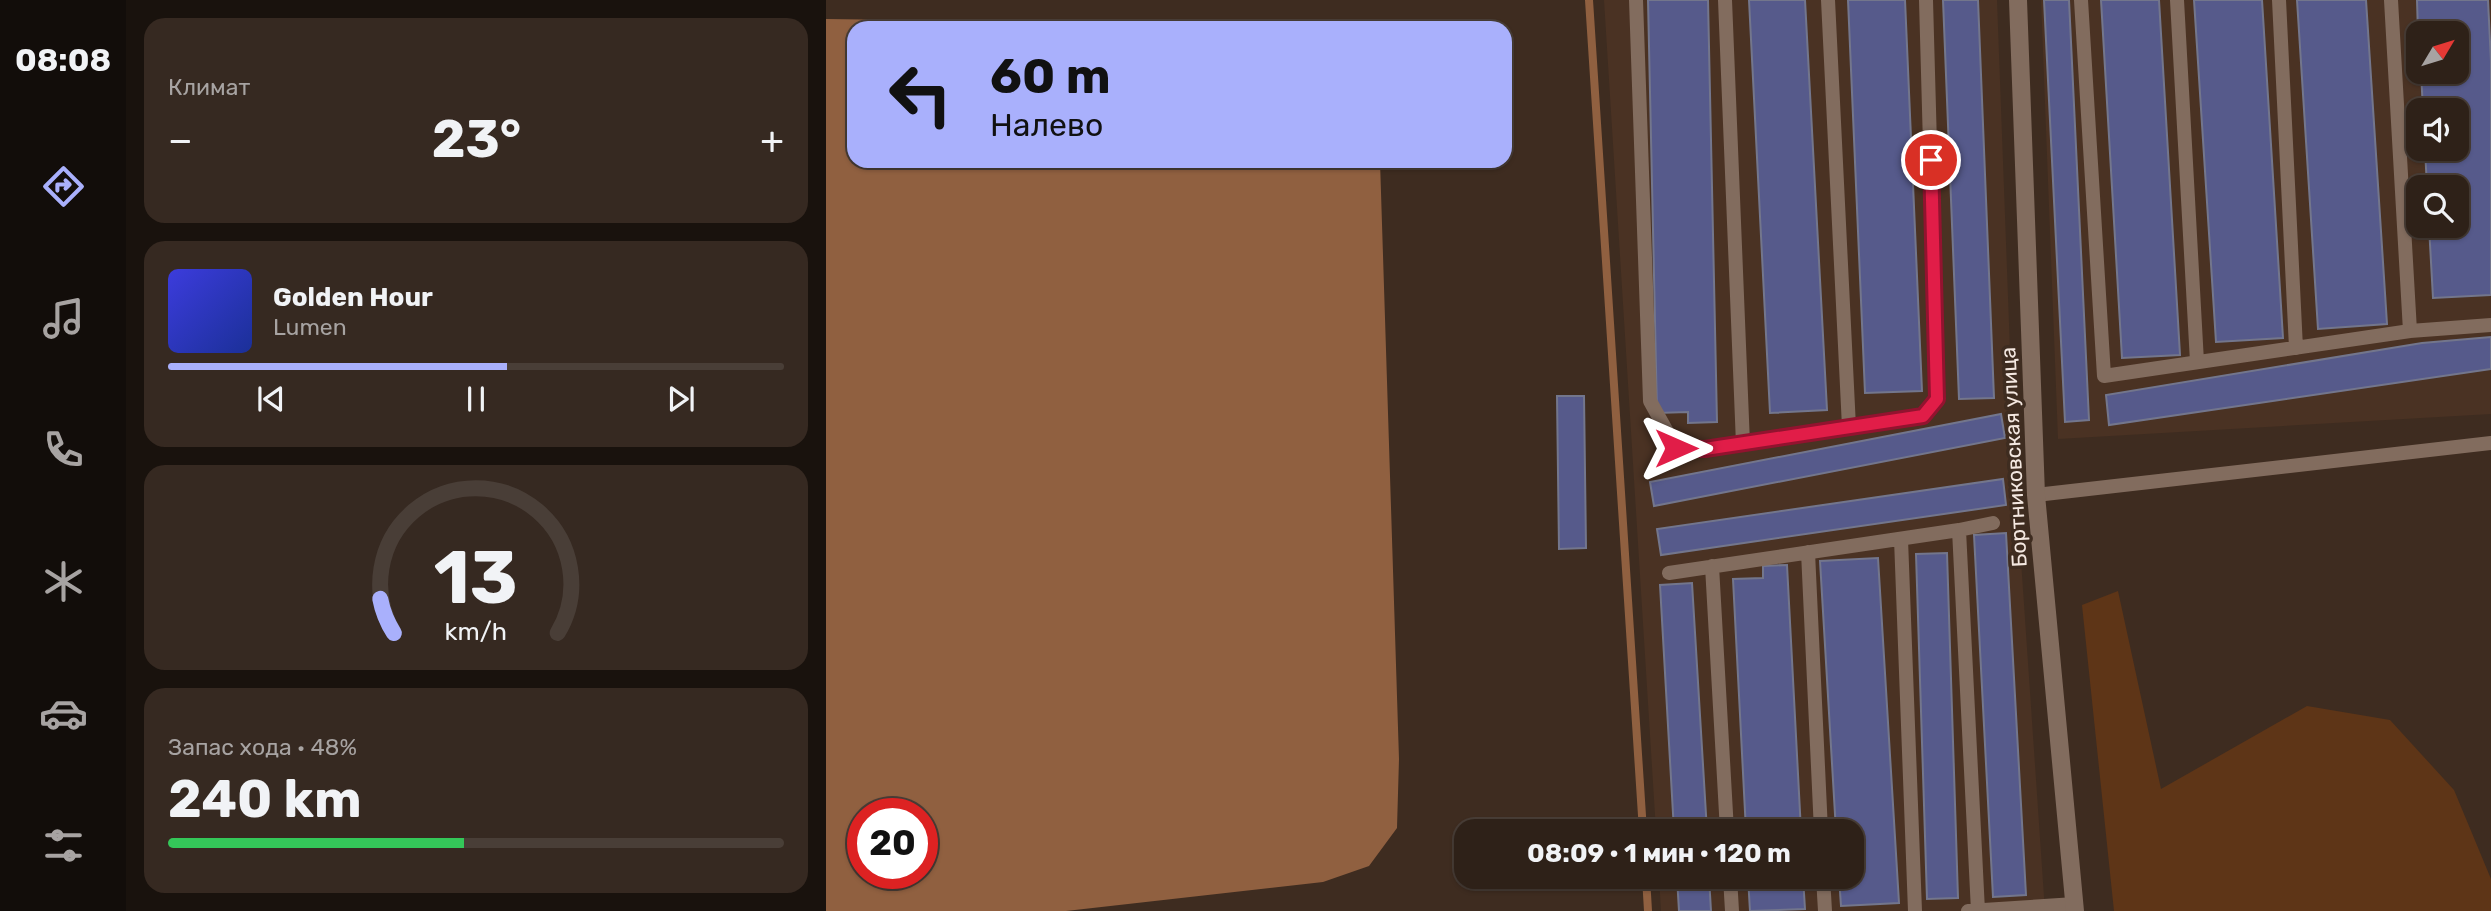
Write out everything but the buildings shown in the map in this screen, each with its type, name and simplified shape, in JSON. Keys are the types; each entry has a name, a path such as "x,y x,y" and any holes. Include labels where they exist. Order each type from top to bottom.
{"street":[{"name":"Бортниковская улица","path":"2018,0 2036,495 2075,908"}],"lane":[{"path":"1636,0 1650,401 1676,448 1705,449 1923,416 1937,399 1926,0"},
{"path":"1725,0 1743,443"},
{"path":"1828,0 1849,427"},
{"path":"2081,0 2104,376 2410,331 2491,325"},
{"path":"2178,0 2197,362"},
{"path":"2278,0 2296,348"},
{"path":"2391,0 2410,331"},
{"path":"2036,495 2491,443"},
{"path":"1669,573 1993,523"},
{"path":"1959,530 1978,911"},
{"path":"1901,539 1915,911"},
{"path":"1808,552 1820,819"},
{"path":"1712,566 1726,819"},
{"path":"1731,889 1732,911"},
{"path":"1824,889 1825,911"},
{"path":"1968,911 2075,908"}],"shaded area":[{"path":"1604,0 1997,0 2014,458 2045,911 1661,911 1660,889 1864,889 1864,819 1655,819"},
{"path":"2041,0 2491,0 2491,414 2058,439"},
{"path":"826,19 987,21 847,21 847,168 1380,168 1399,759 1397,828 1369,866 1323,882 1066,911 826,911"},
{"path":"2118,591 2161,789 2307,706 2390,720 2454,790 2491,879 2491,911 2114,911 2082,605"}],"waterway":[{"path":"1589,0 1642,819"},
{"path":"1647,889 1648,911"}],"route":[{"path":"1676,448 1705,449 1923,416 1937,399 1931,160"}]}
